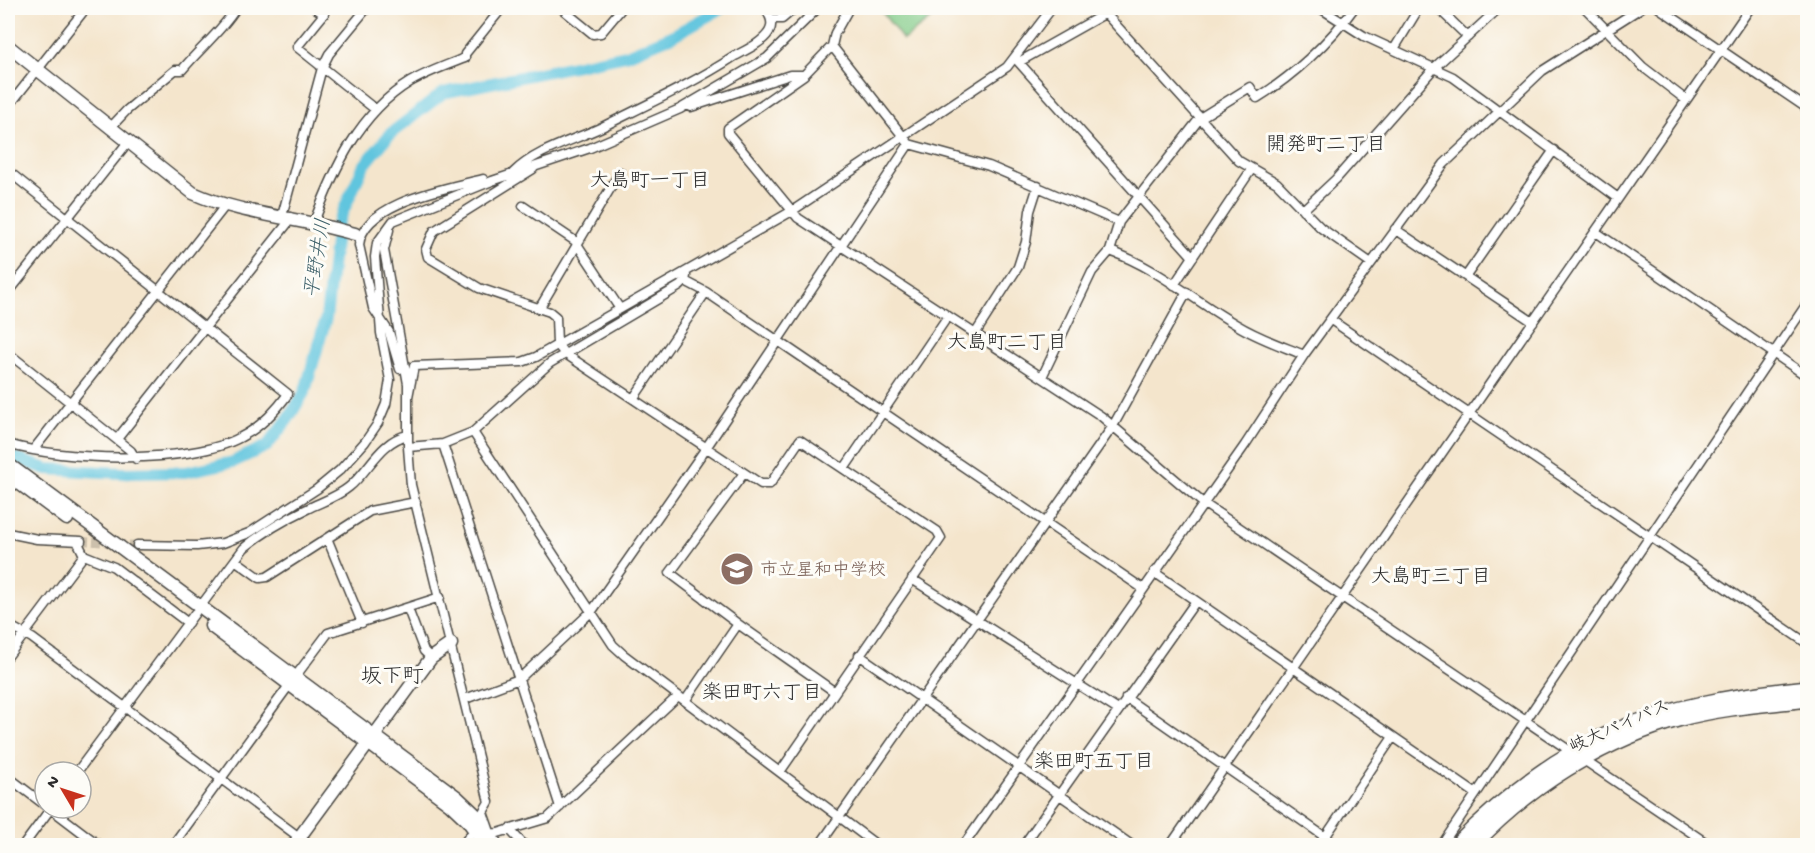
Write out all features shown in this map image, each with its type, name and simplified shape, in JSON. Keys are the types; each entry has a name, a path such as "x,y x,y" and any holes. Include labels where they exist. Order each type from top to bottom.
{"highway":[{"name":"岐大バイパス","path":"1456,846 1513,791 1577,756 1620,728 1676,708 1734,696 1808,688"},
{"name":"岐大バイパス","path":"1472,846 1519,801 1577,756 1680,719 1736,707 1808,699"}],"main road":[{"path":"8,46 193,193 225,206 316,222 357,235"},
{"path":"8,464 67,514 194,614 292,681 371,740 457,797 484,833 497,846"},
{"path":"8,474 67,514"},
{"path":"297,841 431,658 451,644"},
{"path":"484,833 486,846"}],"street":[{"path":"8,107 86,8"},
{"path":"110,128 127,110 176,70 182,70 200,48 225,25 236,8"},
{"path":"315,8 324,14 297,47 376,110"},
{"path":"117,439 287,224 286,217 322,68 329,54 367,8"},
{"path":"316,222 347,148 376,110 412,81 465,58 465,54 502,8"},
{"path":"561,8 593,34 601,33 622,8"},
{"path":"512,173 520,165 600,128 720,66 763,39 770,31 772,19 765,8"},
{"path":"772,19 782,19 795,8"},
{"path":"138,545 197,546 223,543 249,533 340,470 371,432 386,404 390,380 381,333 382,320 375,257 377,243 393,221 512,173 533,169 590,148 680,109 718,89 767,58 818,8"},
{"path":"849,8 835,33 832,46 804,75 728,128 728,133 798,218 1042,377 1113,426 1203,503 1711,846"},
{"path":"1017,60 1052,8"},
{"path":"408,447 443,444 473,432 564,353 906,140 1017,60 1115,8"},
{"path":"1320,8 1343,24 1435,67 1500,110 1618,198"},
{"path":"1042,377 1092,272 1110,251 1119,222 1200,118 1250,87 1257,98 1283,83 1343,24 1354,8"},
{"path":"1394,48 1419,8"},
{"path":"1438,8 1468,37"},
{"path":"1303,210 1349,165 1435,67 1499,8"},
{"path":"1585,8 1647,71 1686,100"},
{"path":"963,846 1304,355 1444,164 1542,71 1641,8"},
{"path":"1659,8 1808,109"},
{"path":"1170,846 1470,416 1750,8"},
{"path":"1105,13 1239,161 1277,183 1321,228 1371,263"},
{"path":"832,46 906,140 989,166 1119,222"},
{"path":"1017,60 1193,257"},
{"path":"680,109 790,75 804,75"},
{"path":"465,699 519,679 592,611 842,247 906,140"},
{"path":"8,293 128,142"},
{"path":"1466,276 1554,150"},
{"path":"533,169 434,231 426,249 428,257 479,288 550,312 556,317 557,344 564,353 761,484 770,484 800,440 937,531 941,538 780,772"},
{"path":"1174,285 1221,211 1251,170"},
{"path":"8,171 288,394 276,411 240,438 223,445 136,459 33,449 8,444"},
{"path":"539,309 620,172"},
{"path":"408,397 389,332 373,308 357,235 377,215 409,200 485,179 492,181"},
{"path":"975,334 1022,258 1030,211 1038,186"},
{"path":"33,449 225,206"},
{"path":"523,206 577,244 621,309"},
{"path":"393,221 384,250 408,397 408,447 416,502 489,802 483,812 484,833"},
{"path":"1395,229 1533,322"},
{"path":"1596,232 1808,377"},
{"path":"1110,251 1126,257 1187,292 1238,326 1304,355"},
{"path":"686,276 706,292 1142,588"},
{"path":"408,397 414,366 522,362 536,357 621,309 686,276"},
{"path":"633,399 706,292"},
{"path":"819,846 1113,426 1187,292"},
{"path":"1441,846 1808,302"},
{"path":"844,469 948,316"},
{"path":"1331,320 1808,644"},
{"path":"8,352 117,439 131,451 136,459"},
{"path":"473,432 613,645 624,656 878,846"},
{"path":"86,760 194,614 252,541 351,486 392,442 408,435"},
{"path":"443,444 560,807"},
{"path":"744,473 670,573 835,692"},
{"path":"235,560 260,578 267,577 370,511 416,502"},
{"path":"8,533 37,539 79,541 84,555 114,567 194,614"},
{"path":"327,538 362,623"},
{"path":"8,656 84,555"},
{"path":"1154,572 1475,793"},
{"path":"912,579 1118,710"},
{"path":"172,846 328,633 440,597"},
{"path":"1023,846 1196,601"},
{"path":"408,609 424,651 431,658"},
{"path":"462,846 470,835 509,829 548,818 682,699 738,624"},
{"path":"8,625 25,633 125,707 221,779 297,841 311,846"},
{"path":"859,655 1133,846"},
{"path":"1126,698 1338,846"},
{"path":"1319,846 1394,737"},
{"path":"8,777 33,796"},
{"path":"23,846 41,820"},
{"path":"66,820 100,846"},
{"path":"509,829 525,846"}],"green space":[{"path":"879,8 925,8 932,18 903,40"}],"waterway":[{"name":"平野井川","path":"8,456 47,469 123,473 186,472 233,462 267,446 288,419 305,391 326,318 337,225 363,167 390,134 443,93 626,55 672,36 722,8"}],"tunnel":[{"path":"81,541 137,545"}],"place":[{"name":"市立星和中学校","path":"737,569"}],"district":[{"name":"開発町二丁目","path":"1326,143"},
{"name":"大島町一丁目","path":"650,179"},
{"name":"大島町二丁目","path":"1007,341"},
{"name":"大島町三丁目","path":"1431,575"},
{"name":"坂下町","path":"392,675"},
{"name":"楽田町六丁目","path":"762,691"},
{"name":"楽田町五丁目","path":"1094,760"}]}
